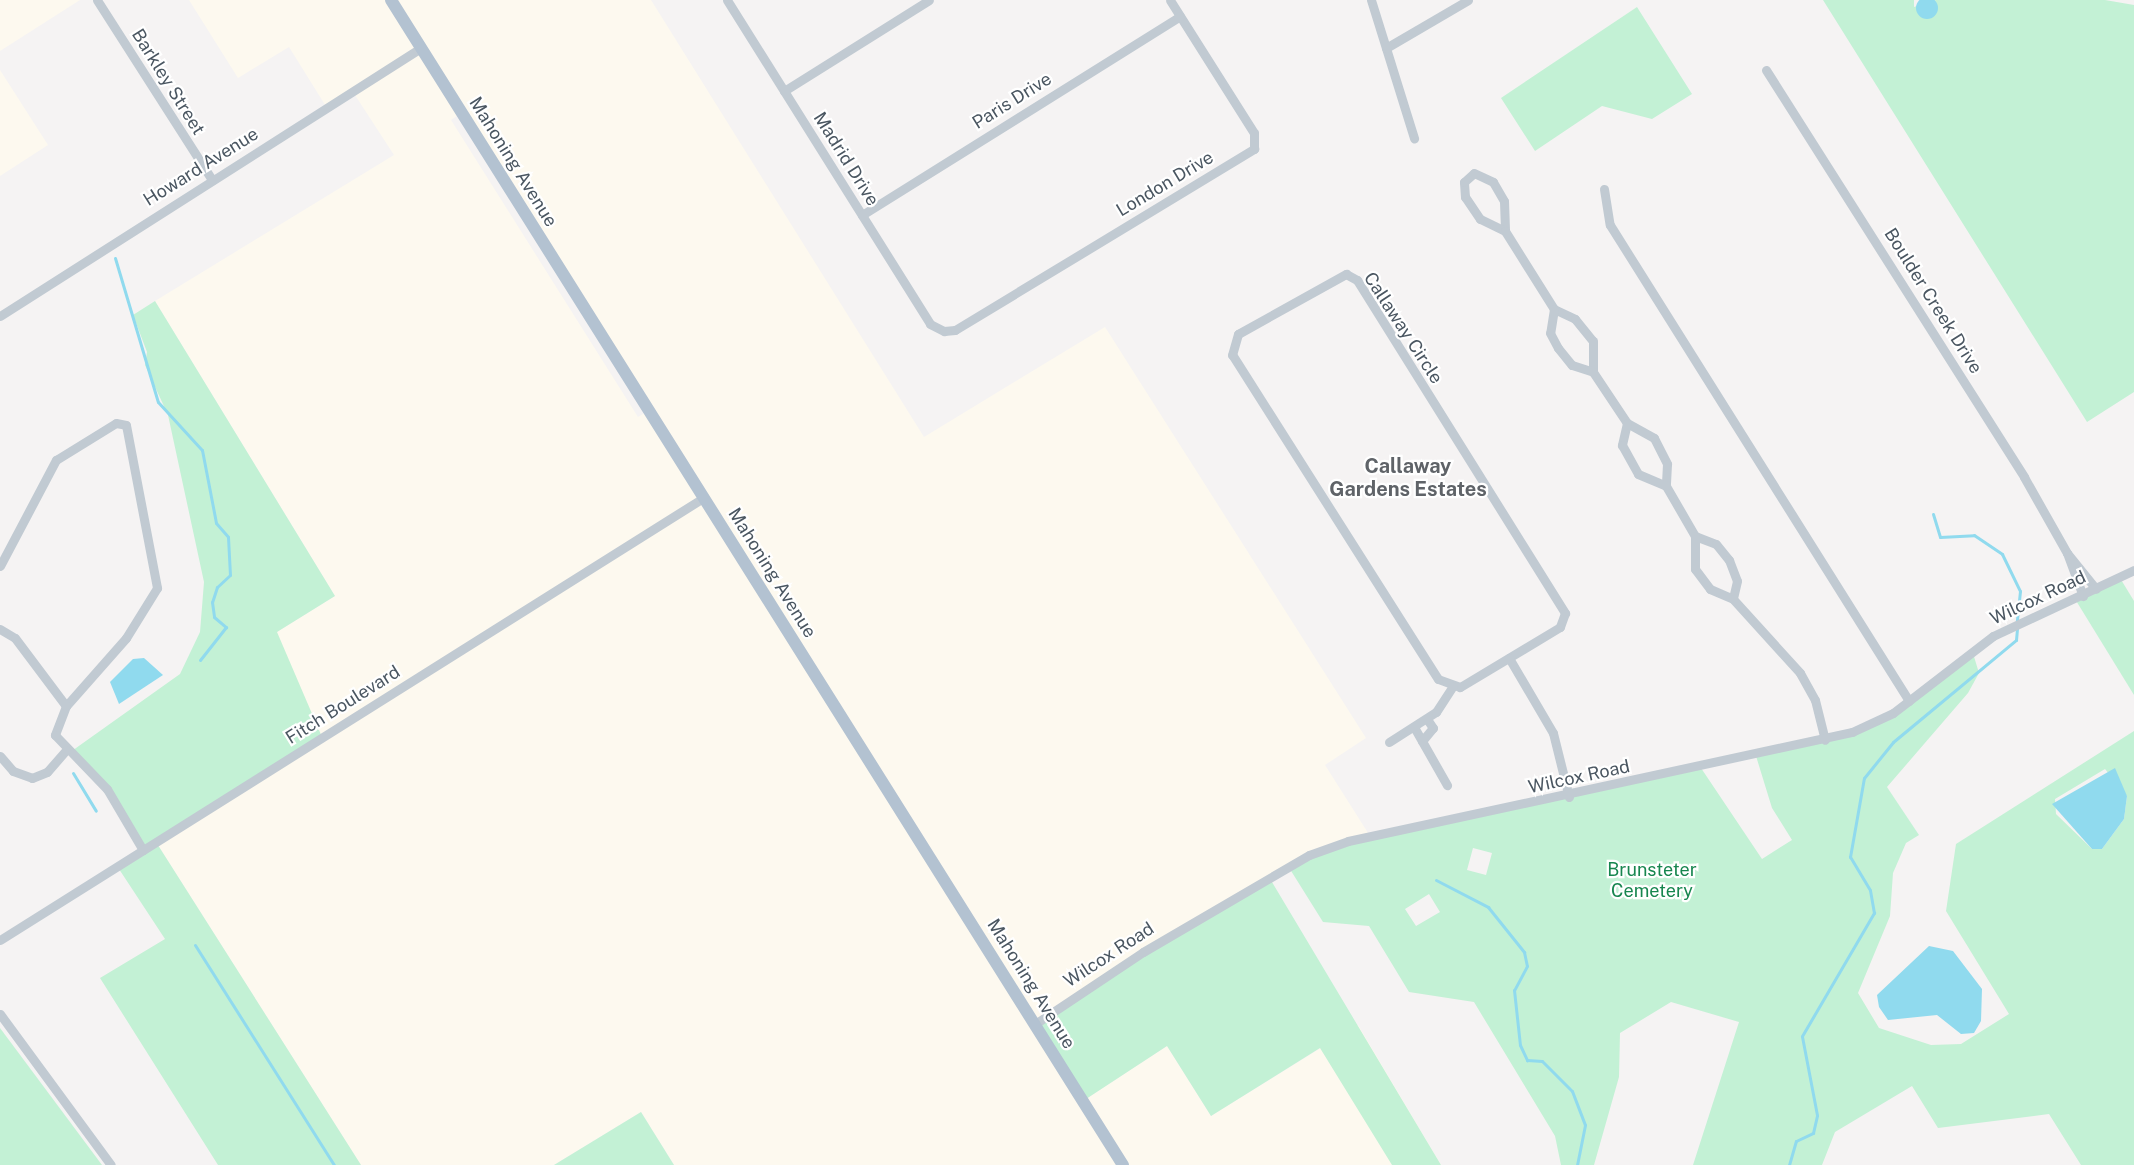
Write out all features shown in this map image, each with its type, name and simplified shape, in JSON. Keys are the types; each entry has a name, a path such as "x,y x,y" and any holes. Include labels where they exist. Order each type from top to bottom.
{"main road":[{"name":"Mahoning Avenue","path":"391,0 1123,1165"}],"street":[{"name":"Barkley Street","path":"97,0 212,180"},
{"name":"Madrid Drive","path":"727,0 930,324 941,331"},
{"path":"784,91 929,0"},
{"name":"London Drive","path":"941,331 955,330 1254,149 1254,133 1170,0"},
{"path":"1371,0 1414,138"},
{"path":"1386,48 1468,0"},
{"name":"Paris Drive","path":"862,215 1180,16"},
{"name":"Howard Avenue","path":"0,316 421,48"},
{"name":"Boulder Creek Drive","path":"1766,70 2067,553 2096,589"},
{"path":"1505,231 1506,207 1497,187 1486,176 1470,174 1463,189 1475,214 1505,231 1554,309 1575,319 1593,341 1593,372 1627,423 1654,438 1667,464 1666,486 1695,536 1695,569 1710,589 1733,599 1800,673 1815,700 1825,740"},
{"path":"1604,189 1610,225 1909,701"},
{"name":"Callaway Circle","path":"1337,276 1357,280 1563,608 1560,627 1509,658 1452,687 1438,679 1232,355 1238,334 1337,276"},
{"path":"1554,309 1550,333 1558,348 1572,365 1593,372"},
{"path":"0,566 56,460 116,423 126,425 158,588 126,639 66,706 55,735 66,750 106,789 144,850"},
{"path":"1627,423 1622,445 1633,466 1642,478 1666,486"},
{"name":"Fitch Boulevard","path":"0,940 703,498"},
{"path":"1695,536 1716,544 1730,560 1737,580 1733,599"},
{"name":"Boulder Creek Drive","path":"2067,553 2083,596"},
{"name":"Wilcox Road","path":"1035,1024 1143,952 1309,855 1348,841 1825,740 1875,723 1909,701 1993,636 2083,596 2134,570"},
{"path":"0,628 15,638 66,706"},
{"path":"1509,658 1553,733 1569,796"},
{"path":"1389,742 1427,719 1452,687"},
{"path":"1422,741 1433,728 1427,719"},
{"path":"1414,727 1447,784"},
{"path":"0,756 13,771 32,777 47,772 66,750"},
{"path":"0,1014 111,1165"}],"shaded area":[{"path":"0,0 80,0 0,51"},
{"path":"189,0 651,0 924,437 1105,327 1366,738 1325,765 1370,836 1269,877 1083,1101 1167,1046 1211,1116 1358,1025 1441,1165 674,1165 641,1112 554,1165 361,1165 156,842 277,632 335,596 155,301 394,155 353,92 327,108 289,47 238,78","holes":["461,113 648,411 638,417 451,120"]},
{"path":"0,70 48,145 0,176"}],"green space":[{"path":"1823,0 1914,0 1914,7 1936,0 2105,0 2134,5 2134,392 2087,422"},
{"path":"1637,7 1692,94 1652,119 1602,106 1535,151 1501,98"},
{"path":"155,301 335,596 277,632 322,737 156,842 361,1165 218,1165 100,978 165,939 117,866 143,850 107,789 69,753 180,674 200,632 204,582 168,415 145,365 147,352 133,315"},
{"path":"2120,578 2134,601 2134,695 2075,599"},
{"name":"Brunsteter Cemetery","path":"1972,650 1979,673 1968,693 1887,787 1919,835 1906,843 1893,873 1890,916 1858,993 1879,1028 1931,1045 1961,1044 2009,1014 1946,911 1956,844 2134,731 2134,1165 2081,1165 2049,1114 1938,1128 1912,1086 1835,1132 1822,1165 1693,1165 1739,1022 1671,1002 1620,1033 1619,1077 1594,1165 1561,1165 1555,1136 1474,1002 1409,992 1369,926 1323,922 1288,866 1329,847 1701,768 1762,859 1792,840 1772,808 1756,756 1875,723","holes":["2105,769 2127,796 2124,819 2102,849 2092,849 2056,814 2055,799","1473,848 1492,853 1486,875 1467,870","1429,894 1440,912 1416,926 1405,909"]},
{"path":"1269,877 1441,1165 1392,1165 1320,1048 1211,1116 1167,1046 1083,1101 1035,1024"},
{"path":"0,1028 102,1165 0,1165"},
{"path":"641,1112 674,1165 554,1165"}],"water":[{"path":"1927,-3 1935,0 1938,8 1935,16 1927,19 1919,16 1916,8 1919,0"},
{"path":"144,658 163,675 119,704 110,682 133,659"},
{"path":"2115,768 2127,796 2124,819 2102,849 2092,849 2052,804"},
{"path":"1929,946 1953,951 1982,989 1981,1021 1974,1033 1961,1034 1937,1015 1888,1020 1879,1007 1877,995"}],"waterway":[{"path":"115,258 158,402 202,450 216,523 228,537 230,575 217,587 212,602 214,617 226,627 200,660"},
{"path":"1933,514 1940,537 1974,535 2002,554 2020,591 2017,621"},
{"path":"1789,1165 1796,1141 1813,1133 1817,1115 1802,1036 1874,913 1870,890 1850,857 1864,778 1893,742 2016,640 2017,628"},
{"path":"73,773 96,811"},
{"path":"1436,880 1488,907 1524,952 1527,966 1514,990 1520,1045 1527,1060 1542,1061 1572,1091 1585,1125 1577,1165"},
{"path":"195,945 334,1165"}],"district":[{"name":"Callaway Gardens Estates","path":"1408,478"}]}
